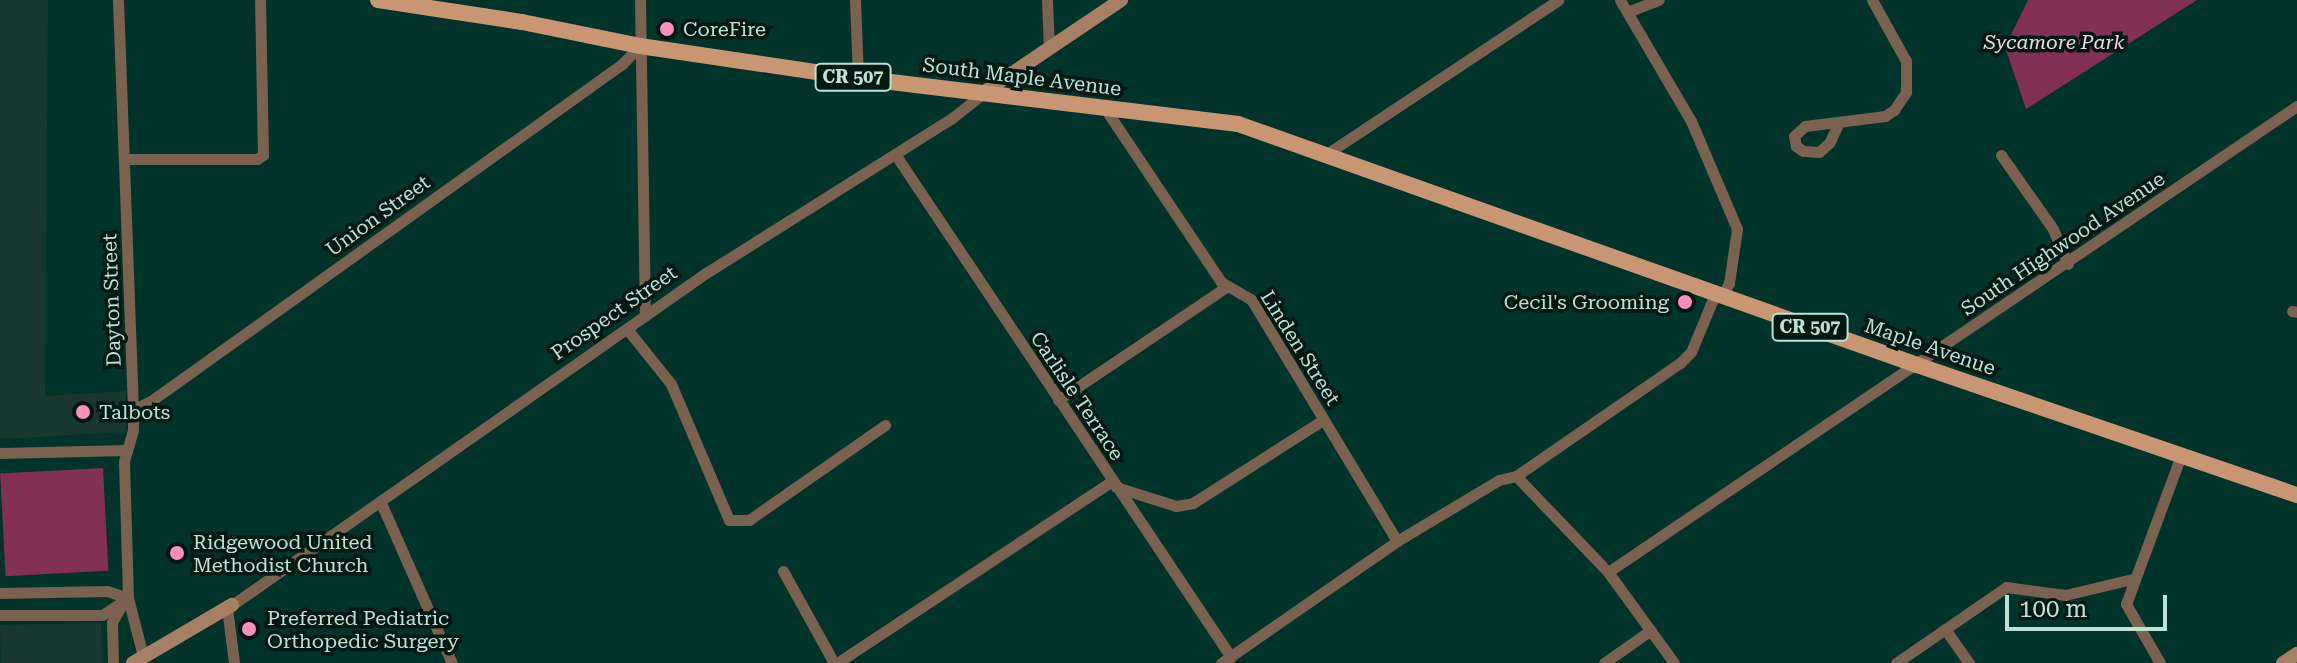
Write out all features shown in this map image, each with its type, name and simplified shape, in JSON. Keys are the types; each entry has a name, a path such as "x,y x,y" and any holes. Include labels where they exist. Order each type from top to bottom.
{"main road":[{"name":"South Maple Avenue","path":"378,0 522,22 640,46 858,78 986,91 1238,124 1325,155"},
{"name":"Prospect Street","path":"986,91 1121,0"},
{"name":"Maple Avenue","path":"1325,155 1917,365 2297,495"},
{"name":"Prospect Street","path":"138,660 229,606"},
{"path":"2283,663 2297,654"}],"street":[{"name":"Dayton Street","path":"118,0 133,410 133,430 127,450 128,598 138,660"},
{"path":"125,159 257,159 263,155 260,0"},
{"path":"640,0 645,316"},
{"path":"855,0 858,78"},
{"path":"1047,0 1049,49"},
{"path":"1325,155 1558,0"},
{"path":"1226,660 1397,541 1512,477 1680,363 1691,352 1718,295 1729,283 1737,229 1691,121 1620,0"},
{"path":"1627,12 1659,0"},
{"path":"1839,122 1885,116 1906,92 1906,61 1872,0"},
{"name":"Union Street","path":"133,410 151,401 557,111 622,64 640,46"},
{"name":"Prospect Street","path":"229,606 381,503 706,273 952,118 986,91"},
{"name":"South Highwood Avenue","path":"1608,572 2068,264 2297,106"},
{"name":"Linden Street","path":"1104,107 1226,287 1251,299 1397,541"},
{"name":"Carlisle Terrace","path":"895,154 1114,484 1226,660"},
{"path":"2001,155 2053,229 2068,264"},
{"path":"1058,400 1226,287"},
{"path":"627,329 671,384 724,515 737,523 749,520 885,425"},
{"path":"783,571 836,663 1114,484 1176,506 1193,503 1323,420"},
{"path":"0,453 127,450"},
{"path":"2160,663 2126,604 2132,579 2181,455"},
{"path":"1512,477 1608,572 1674,663"},
{"path":"381,503 452,663"},
{"path":"1896,663 2006,587 2065,595 2132,579"},
{"path":"0,593 107,591 128,598"},
{"name":"Dayton Street","path":"113,663 112,622 128,598"},
{"path":"0,615 102,615 128,598"},
{"path":"229,606 234,663"},
{"path":"1945,629 1969,663"},
{"path":"1604,663 1651,630"}],"shaded area":[{"path":"0,0 48,0 45,396 126,391 126,432 0,439"},
{"path":"101,623 102,663 1,663 0,625"}],"green space":[{"name":"Sycamore Park","path":"2028,0 2197,0 2026,109 2005,47"},
{"path":"103,468 108,571 6,576 0,473"}],"place":[{"name":"CoreFire","path":"667,29"},
{"name":"Cecil's Grooming","path":"1685,302"},
{"name":"Talbots","path":"83,412"},
{"name":"Ridgewood United Methodist Church","path":"177,553"},
{"name":"Preferred Pediatric Orthopedic Surgery","path":"249,629"}]}
